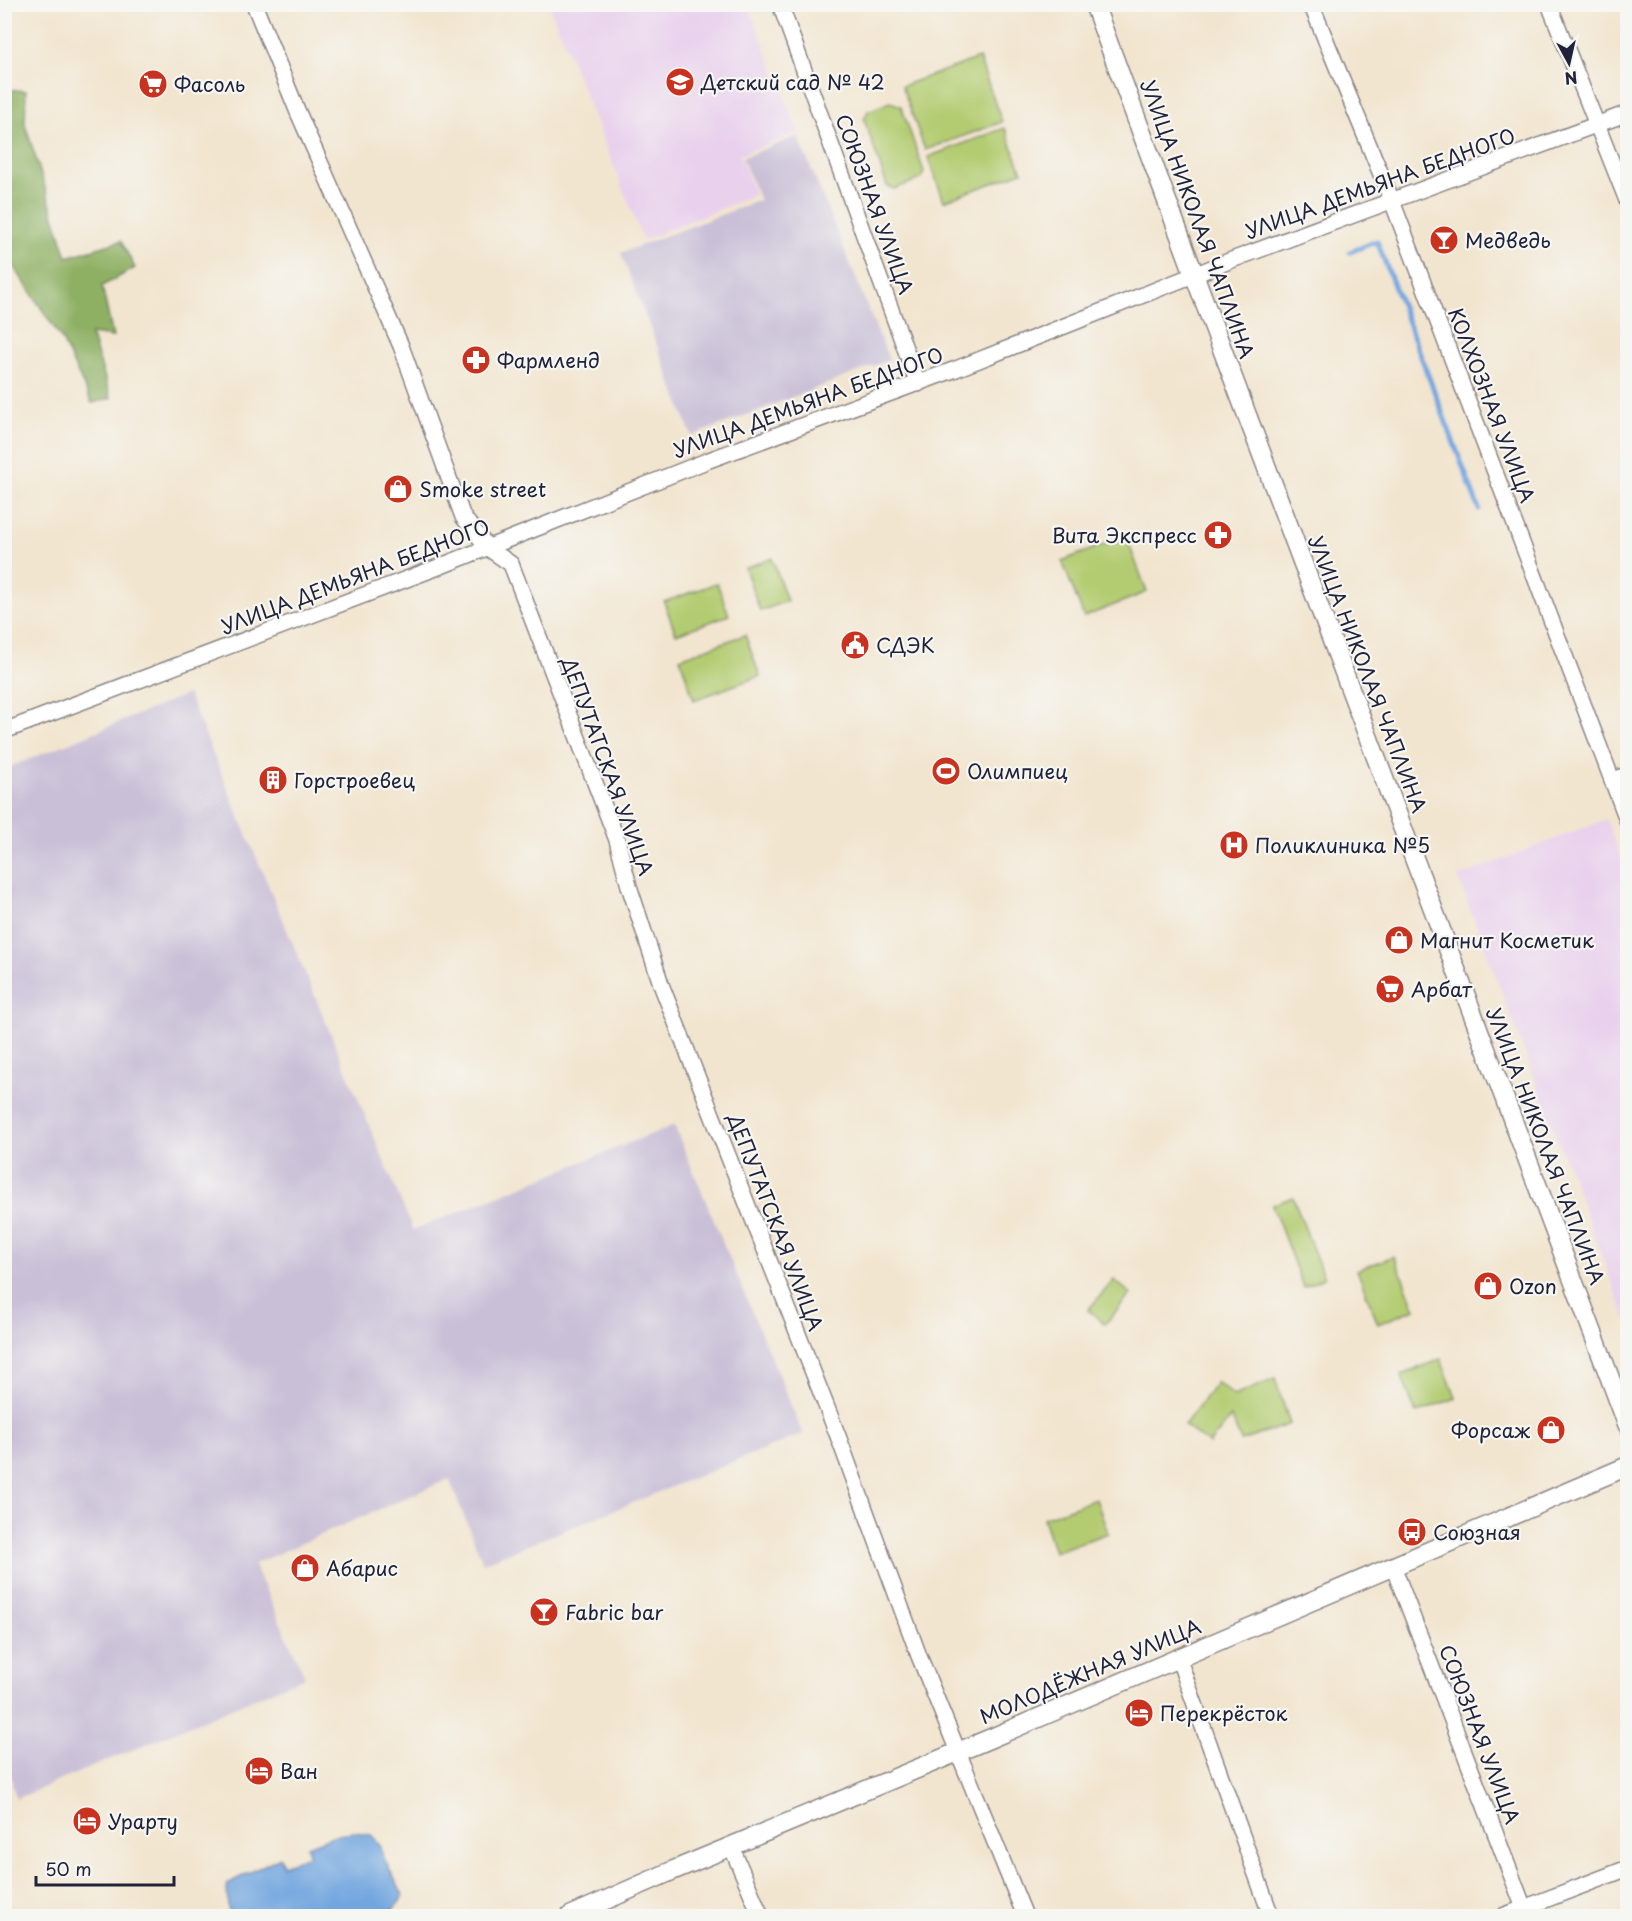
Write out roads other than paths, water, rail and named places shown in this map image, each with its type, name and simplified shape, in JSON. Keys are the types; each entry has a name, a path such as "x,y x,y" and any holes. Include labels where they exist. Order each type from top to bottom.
{"street":[{"name":"ДЕПУТАТСКАЯ УЛИЦА","path":"254,4 401,346 463,517 488,548 511,564 616,840 662,987 838,1436 919,1656 1025,1917"},
{"name":"СОЮЗНАЯ УЛИЦА","path":"780,4 918,384"},
{"name":"УЛИЦА НИКОЛАЯ ЧАПЛИНА","path":"1094,4 1628,1426"},
{"name":"КОЛХОЗНАЯ УЛИЦА","path":"1311,4 1392,201 1628,822"},
{"path":"1549,4 1628,203"},
{"name":"УЛИЦА ДЕМЬЯНА БЕДНОГО","path":"4,731 488,548 709,460 918,384 1194,275 1628,113"},
{"path":"1612,781 1628,774"},
{"name":"МОЛОДЁЖНАЯ УЛИЦА","path":"570,1917 731,1846 958,1752 1628,1466"},
{"name":"СОЮЗНАЯ УЛИЦА","path":"1393,1566 1526,1912"},
{"path":"1178,1657 1271,1917"},
{"path":"731,1846 761,1917"},
{"path":"1503,1917 1526,1912 1628,1868"}],"water":[{"path":"355,1832 371,1835 381,1847 384,1859 403,1895 391,1910 381,1916 231,1916 228,1908 227,1884 280,1857 283,1865 309,1855 307,1846 338,1834"}],"waterway":[{"path":"1350,252 1377,241 1479,509"}],"place":[{"name":"Детский сад № 42","path":"680,82"},
{"name":"Фасоль","path":"153,84"},
{"name":"Медведь","path":"1444,240"},
{"name":"Фармленд","path":"476,360"},
{"name":"Smoke street","path":"398,489"},
{"name":"Вита Экспресс","path":"1218,535"},
{"name":"СДЭК","path":"855,645"},
{"name":"Олимпиец","path":"946,771"},
{"name":"Горстроевец","path":"273,780"},
{"name":"Поликлиника №5","path":"1234,845"},
{"name":"Магнит Косметик","path":"1399,940"},
{"name":"Арбат","path":"1390,989"},
{"name":"Ozon","path":"1488,1286"},
{"name":"Форсаж","path":"1551,1430"},
{"name":"Союзная","path":"1412,1532"},
{"name":"Абарис","path":"305,1568"},
{"name":"Fabric bar","path":"544,1612"},
{"name":"Перекрёсток","path":"1139,1713"},
{"name":"Ван","path":"259,1771"},
{"name":"Урарту","path":"87,1821"}]}
